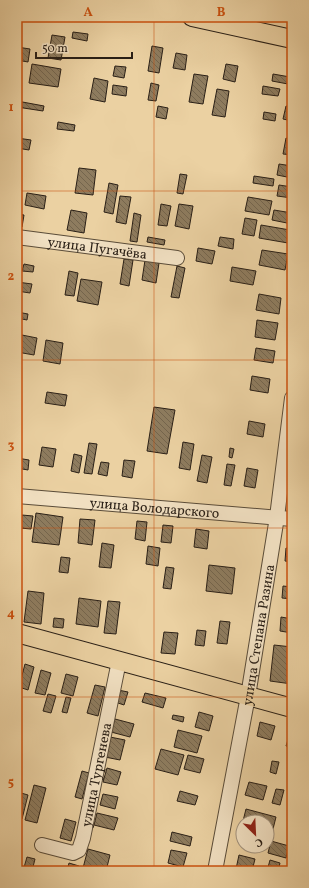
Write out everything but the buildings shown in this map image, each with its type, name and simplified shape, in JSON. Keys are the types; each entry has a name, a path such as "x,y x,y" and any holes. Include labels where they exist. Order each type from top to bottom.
{"main road":[{"path":"192,17 221,20 292,39"},
{"path":"17,633 292,708"}],"street":[{"name":"улица Пугачёва","path":"17,237 177,258"},
{"name":"улица Степана Разина","path":"216,871 248,696 277,518 292,398"},
{"name":"улица Володарского","path":"17,496 292,519"},
{"name":"улица Тургенева","path":"42,845 73,853 79,850 83,838 119,661"}]}
